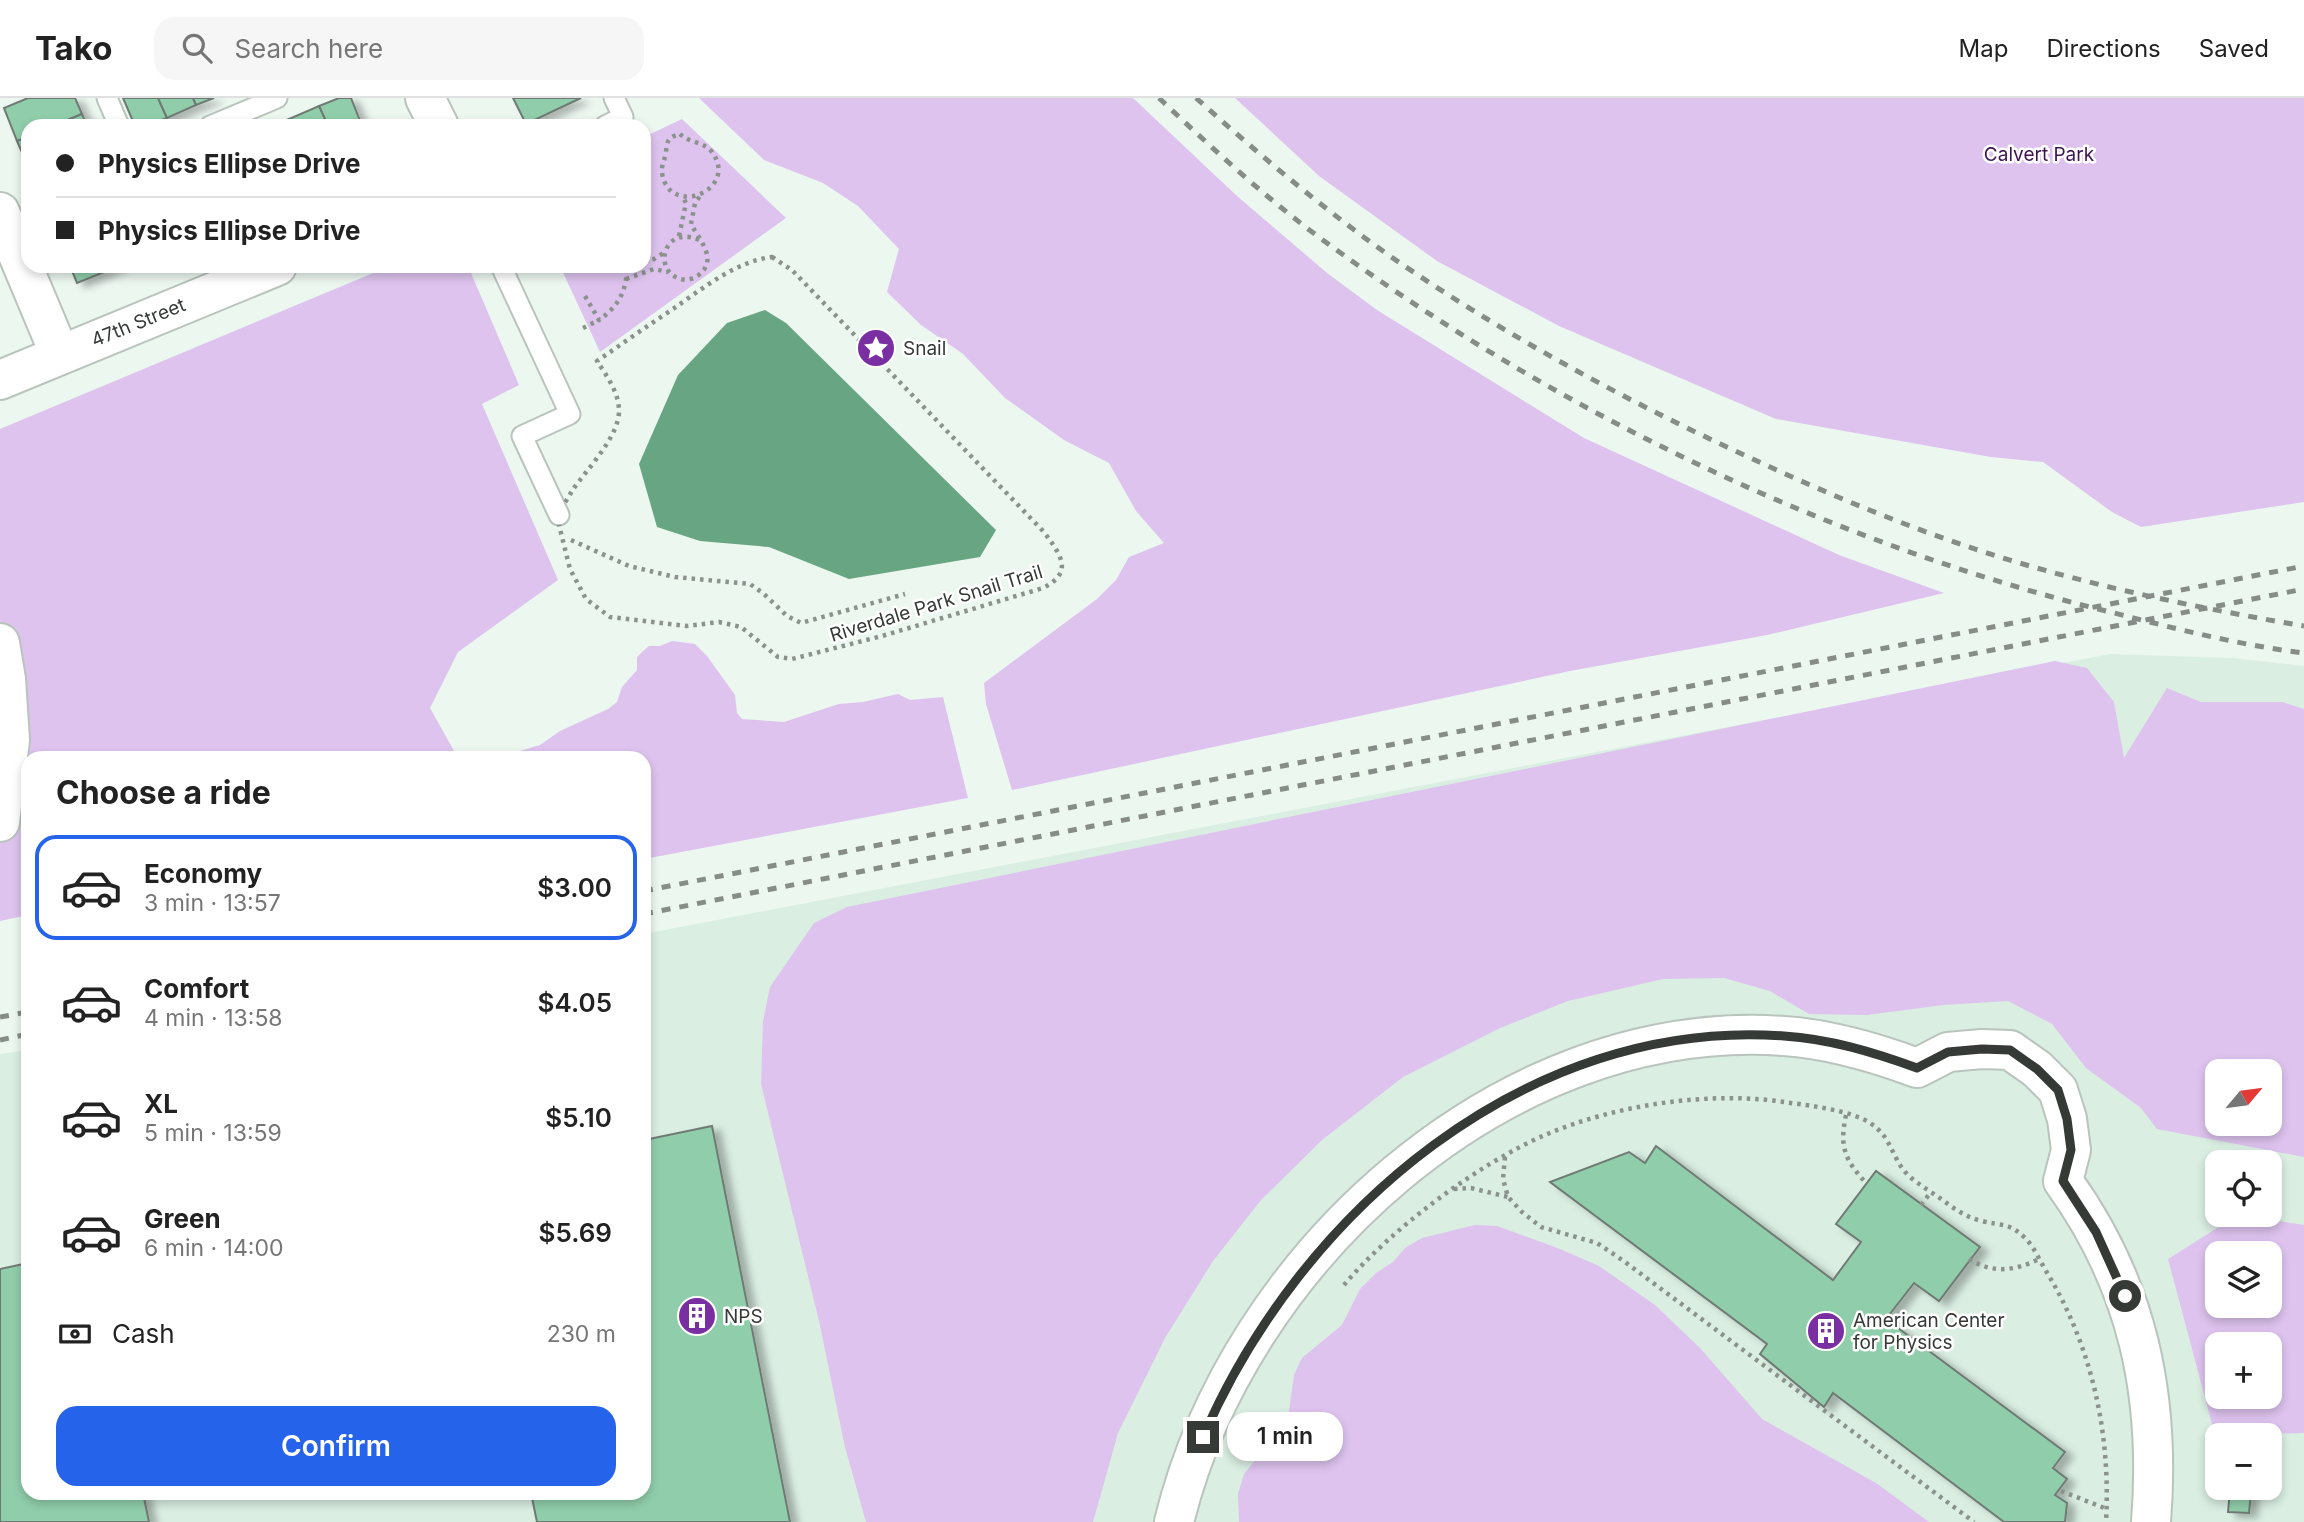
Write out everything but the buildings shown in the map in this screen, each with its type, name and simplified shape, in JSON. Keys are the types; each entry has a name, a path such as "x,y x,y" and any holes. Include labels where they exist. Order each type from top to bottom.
{"street":[{"path":"425,98 436,119"},
{"path":"0,212 21,262"},
{"path":"26,273 60,355"},
{"name":"47th Street","path":"0,380 260,273"},
{"path":"0,643 6,679 10,740 0,822"},
{"path":"1174,1522 1196,1453 1210,1421 1227,1384 1258,1331 1304,1268 1350,1216 1389,1180 1440,1140 1475,1118 1553,1077 1622,1053 1659,1044 1748,1035 1785,1036 1848,1045 1917,1068 1948,1052 2010,1050 2037,1069 2058,1090 2067,1119 2071,1150 2063,1181 2108,1254 2131,1312 2143,1353 2154,1452 2151,1522"}],"lane":[{"path":"107,98 116,119"},
{"path":"227,119 277,98"},
{"path":"614,98 623,117 619,119"},
{"path":"504,273 570,414 522,436 560,522"}],"path":[{"path":"678,236 686,203 683,197 666,185 662,174 666,143 672,136 680,134 686,140 703,144 711,151 718,171 715,182 695,203 691,224 706,248 708,258 705,268 699,276 688,280 677,279 669,272 664,262 670,242 678,236 689,235 699,240"},
{"path":"683,197 699,196"},
{"path":"651,260 665,252"},
{"name":"Riverdale Park Snail Trail","path":"772,257 792,270 1044,532 1058,550 1062,559 1062,571 1055,582 1043,588 882,636 792,659 778,657 741,626 719,622 687,626 610,617 586,599 570,569 560,522 574,489 611,436 619,412 614,389 597,361 710,284 759,258 772,257"},
{"path":"651,270 669,272"},
{"path":"583,328 599,320 619,303 626,273"},
{"path":"626,279 643,273"},
{"path":"585,296 599,320"},
{"path":"560,522 572,541 629,566 675,578 750,584 787,616 801,623 905,594"},
{"path":"1341,1289 1396,1233 1453,1189 1546,1135 1601,1117 1660,1104 1718,1098 1775,1100 1826,1108 1869,1122 1887,1137 1895,1156 1908,1174 1961,1214 1983,1222 2008,1225 2026,1239 2054,1284 2080,1336 2094,1385 2103,1433 2106,1522"},
{"path":"1846,1115 1842,1132 1844,1149 1850,1165 1866,1183"},
{"path":"1505,1157 1503,1179 1508,1197 1522,1213 1541,1227 1597,1243 1625,1262 1788,1380 1974,1522"},
{"path":"1453,1189 1471,1188 1508,1197"},
{"path":"1921,1205 1931,1192"},
{"path":"1969,1259 1982,1267 2003,1271 2025,1266 2039,1259"},
{"path":"2061,1491 2107,1509"}],"shaded area":[{"path":"765,310 786,323 996,530 980,557 849,579 769,547 700,541 657,527 639,464 678,375 727,323"},
{"path":"2110,654 2233,658 2304,666 2304,1522 0,1522 0,1054 21,1051 21,1500 651,1500 651,933"}],"green space":[{"path":"699,98 1133,98 1237,196 1327,273 1377,310 1584,438 1839,555 1944,593 1767,635 1570,671 1012,790 986,704 984,683 1097,599 1116,580 1129,557 1164,543 1136,511 1109,463 1064,440 1005,398 963,354 921,325 887,292 899,249 858,206 823,183 764,160"},
{"name":"Calvert Park","path":"1235,98 2304,98 2304,502 2141,527 2112,512 2043,462 1991,457 1776,419 1559,326 1437,261 1319,176"},
{"path":"682,119 786,218 600,352 563,273 651,273 651,134"},
{"path":"373,273 471,273 519,385 482,404 558,580 458,652 430,708 454,751 21,751 21,916 0,921 0,429"},
{"path":"672,641 695,644 735,695 737,713 742,719 784,722 839,704 898,694 910,700 943,697 968,798 651,858 651,751 520,751 540,745 560,731 608,709 617,702 622,687 637,670 637,657 649,646 660,646"},
{"path":"2055,661 2087,668 2114,702 2124,758 2167,688 2201,702 2282,702 2304,709 2304,1157 2282,1153 2282,1150 2267,1150 2157,1129 2141,1108 2086,1068 2052,1024 2008,1001 1943,1005 1867,1015 1809,1014 1770,991 1724,978 1663,979 1568,1001 1500,1028 1403,1077 1322,1140 1261,1200 1213,1261 1165,1338 1118,1433 1093,1522 866,1522 845,1447 819,1321 761,1084 763,1021 770,987 814,923 847,907"},
{"path":"2282,1222 2304,1225 2304,1433 2282,1434 2282,1423 2212,1423 2208,1409 2282,1409 2282,1332 2205,1332 2205,1398 2168,1259 2219,1227 2282,1227"},
{"path":"1475,1225 1497,1226 1599,1266 1655,1305 1700,1348 1762,1419 1876,1483 1929,1522 1239,1522 1238,1494 1244,1474 1279,1431 1289,1411 1294,1375 1302,1358 1342,1325 1360,1289 1376,1273 1393,1262 1405,1248 1422,1238"}],"railway":[{"path":"1159,98 1286,212 1420,308 1512,365 1607,418 1704,467 1804,512 1906,551 2009,585 2185,631 2304,653"},
{"path":"1196,98 1296,184 1400,263 1525,342 1700,434 1847,501 1987,553 2128,591 2304,626"},
{"path":"651,890 2304,566"},
{"path":"651,913 2304,589"},
{"path":"0,1017 21,1013"},
{"path":"0,1040 21,1036"}],"place":[{"name":"Snail","path":"876,348"},
{"name":"NPS","path":"697,1316"},
{"name":"American Center for Physics","path":"1826,1331"}],"route":[{"path":"1203,1437 1227,1384 1275,1306 1333,1235 1389,1180 1440,1140 1525,1090 1553,1077 1622,1053 1688,1039 1748,1035 1817,1040 1848,1045 1917,1068 1948,1052 2010,1050 2037,1069 2058,1090 2067,1119 2071,1150 2063,1181 2108,1254 2125,1296"}]}
